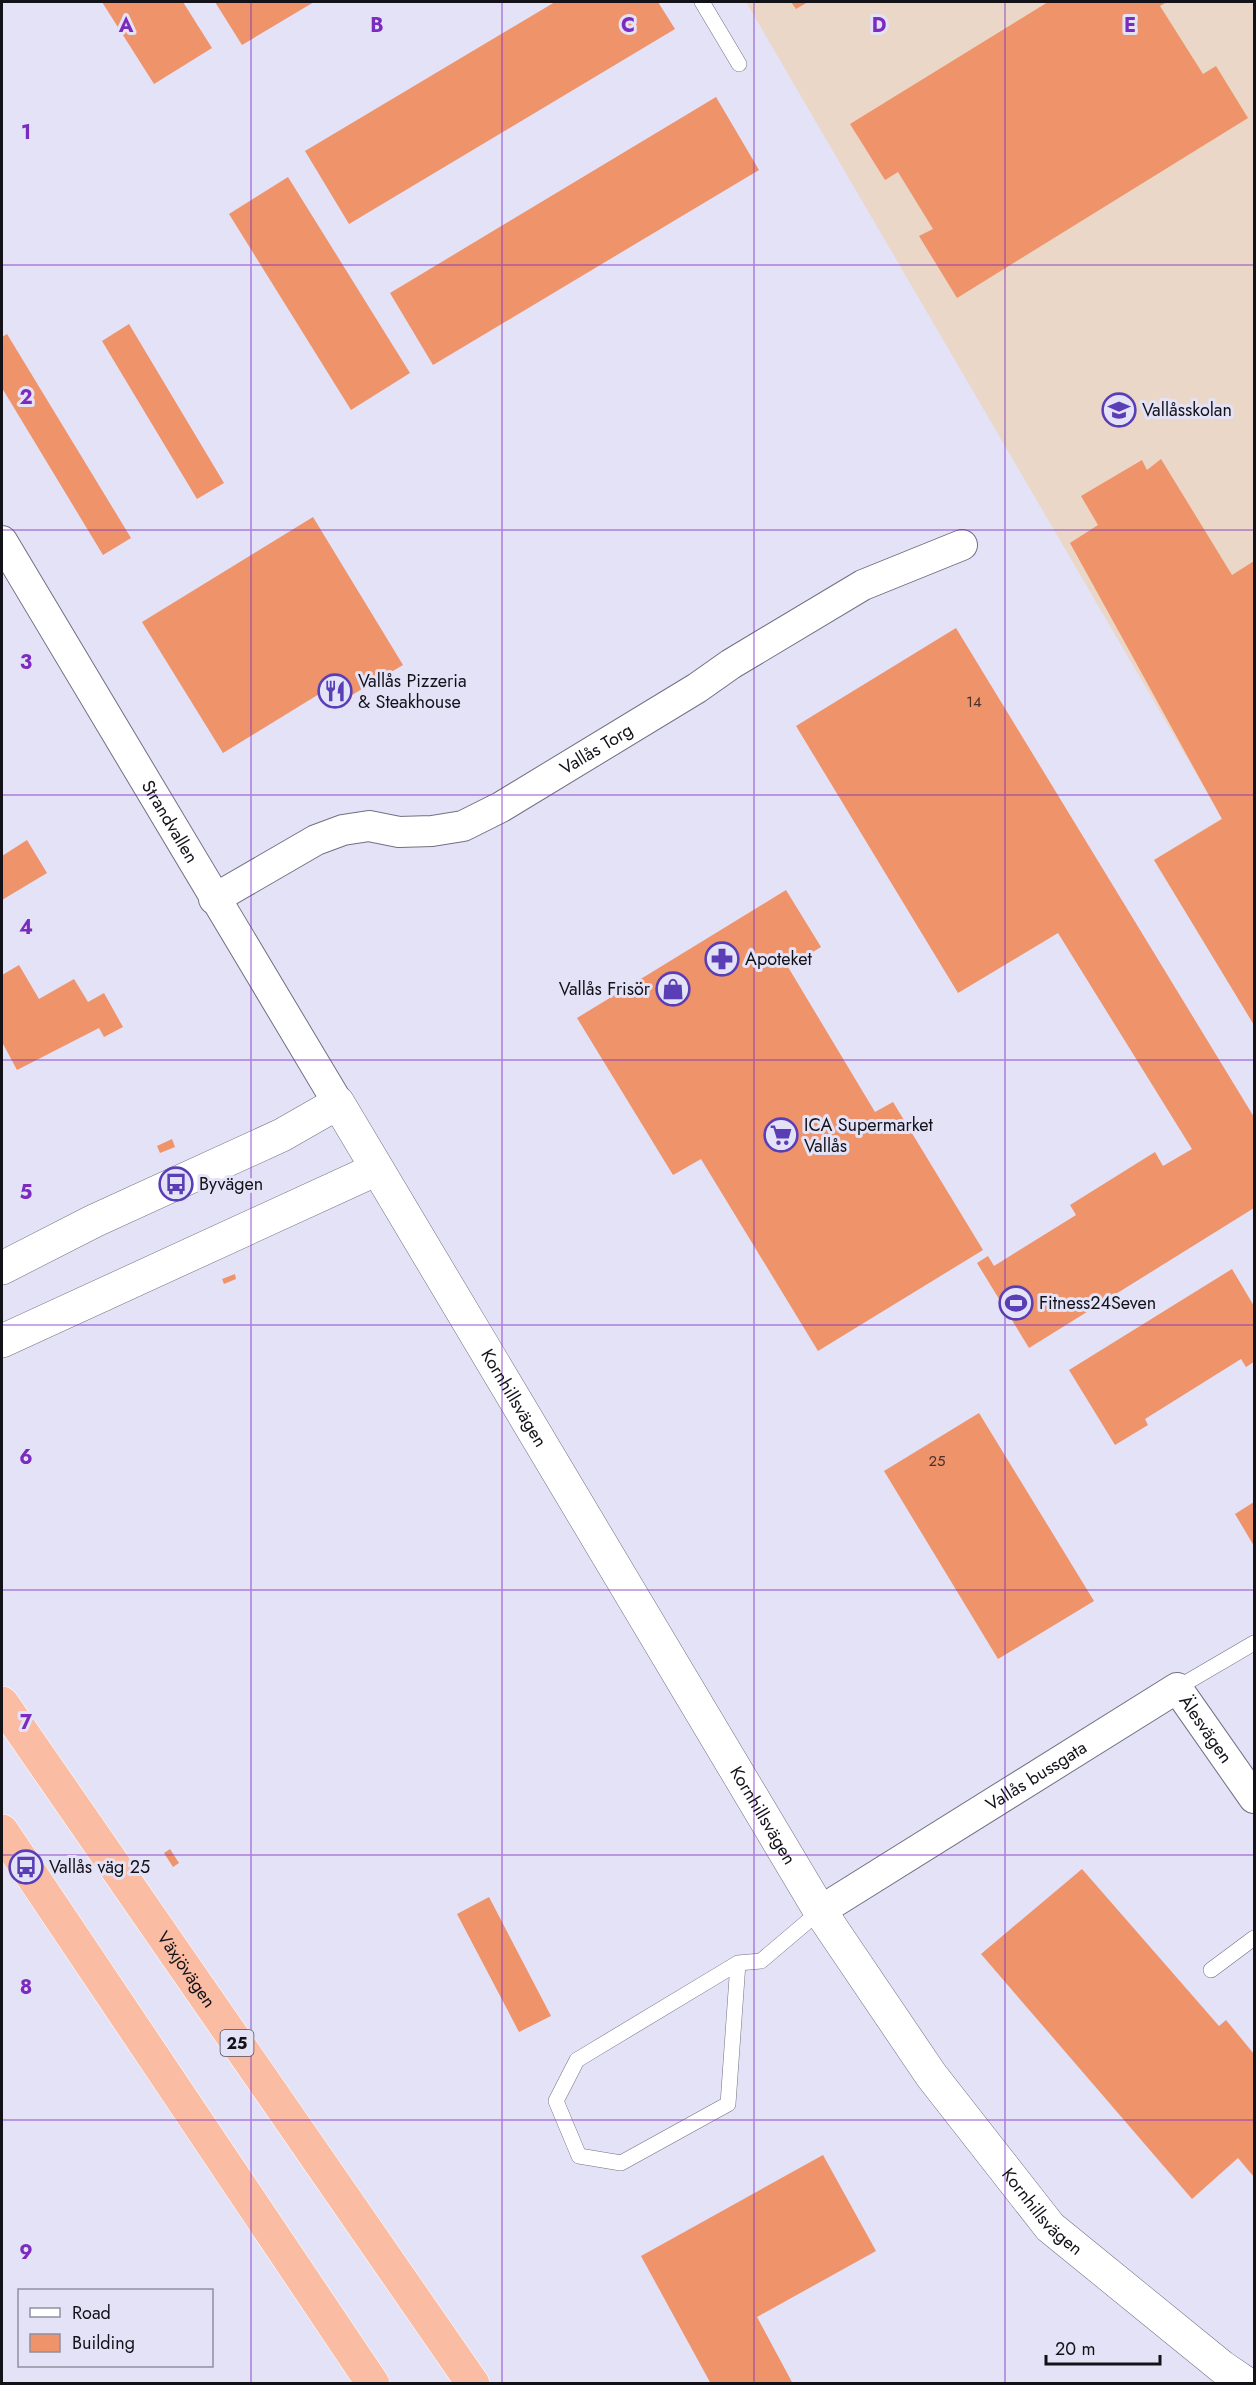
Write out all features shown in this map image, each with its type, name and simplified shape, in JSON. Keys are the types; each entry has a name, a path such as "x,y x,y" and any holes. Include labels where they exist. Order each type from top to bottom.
{"highway":[{"name":"Växjövägen","path":"2,1703 473,2384"},
{"path":"2,1831 373,2384"}],"street":[{"name":"Strandvallen","path":"2,542 338,1103"},
{"name":"Vallås Torg","path":"214,899 316,840 343,830 369,826 399,832 432,831 463,826 501,807 863,585 963,545"},
{"name":"Kornhillsvägen","path":"338,1103 820,1911 931,2075 1050,2227 1222,2367 1247,2384"},
{"path":"2,1268 94,1221 282,1134 338,1103"},
{"path":"2,1341 377,1169"},
{"name":"Vallås bussgata","path":"820,1911 1177,1688"},
{"name":"Älesvägen","path":"1177,1688 1254,1798"}],"lane":[{"path":"702,2 739,64"},
{"name":"Vallås bussgata","path":"1177,1688 1254,1643"},
{"path":"738,1963 728,2104 621,2163 579,2156 556,2101 577,2060 738,1963 761,1961 820,1911"},
{"path":"1211,1970 1254,1938"}],"shaded area":[{"name":"Vallåsskolan","path":"746,2 1254,2 1254,1025 1154,860 1222,818"}],"building":[{"path":"102,2 183,2 212,48 154,84"},
{"path":"215,2 314,2 242,45"},
{"path":"555,2 658,2 675,29 349,224 305,151"},
{"path":"791,2 808,2 796,9"},
{"path":"1048,2 1167,2 1160,6 1203,74 1216,66 1248,118 957,298 919,236 933,229 898,172 885,180 850,124"},
{"path":"716,97 759,170 433,365 390,293"},
{"path":"288,177 410,373 351,410 229,214"},
{"path":"129,324 224,483 197,499 102,341"},
{"path":"7,334 131,538 103,555 2,388 2,337"},
{"path":"1161,459 1232,575 1254,561 1254,1025 1154,860 1222,819 1070,543 1098,525 1081,496 1142,460 1147,470"},
{"path":"313,517 403,665 352,695 342,680 223,753 142,622"},
{"path":"956,628 1254,1117 1254,1208 1029,1348 977,1263 988,1256 994,1266 1076,1215 1070,1205 1155,1152 1163,1166 1192,1149 1058,933 958,993 796,726"},
{"path":"27,840 47,873 2,900 2,856"},
{"name":"ICA Supermarket Vallås","path":"786,890 821,947 788,967 875,1112 893,1102 983,1250 818,1351 701,1159 673,1175 577,1018"},
{"path":"19,965 39,999 74,979 88,1002 104,993 123,1027 104,1037 99,1028 17,1070 2,1042 2,975"},
{"path":"172,1139 175,1147 160,1153 157,1146"},
{"path":"1232,1269 1254,1306 1254,1362 1246,1367 1241,1359 1145,1419 1148,1425 1115,1445 1069,1370"},
{"path":"235,1274 236,1279 224,1284 222,1279"},
{"path":"979,1413 1094,1601 998,1659 884,1471"},
{"path":"1254,1502 1254,1546 1235,1514"},
{"path":"170,1849 179,1863 173,1867 164,1853"},
{"path":"1082,1869 1219,2026 1226,2020 1254,2054 1254,2177 1238,2158 1192,2199 981,1954"},
{"path":"489,1897 551,2016 519,2032 457,1914"},
{"path":"823,2155 876,2251 757,2317 793,2384 711,2384 641,2256"}],"place":[{"name":"Vallåsskolan","path":"1119,410"},
{"name":"Vallås Pizzeria & Steakhouse","path":"335,691"},
{"name":"Apoteket","path":"722,959"},
{"name":"Vallås Frisör","path":"673,989"},
{"name":"ICA Supermarket Vallås","path":"781,1135"},
{"name":"Byvägen","path":"176,1184"},
{"name":"Fitness24Seven","path":"1016,1303"},
{"name":"Vallås väg 25","path":"26,1867"}]}
